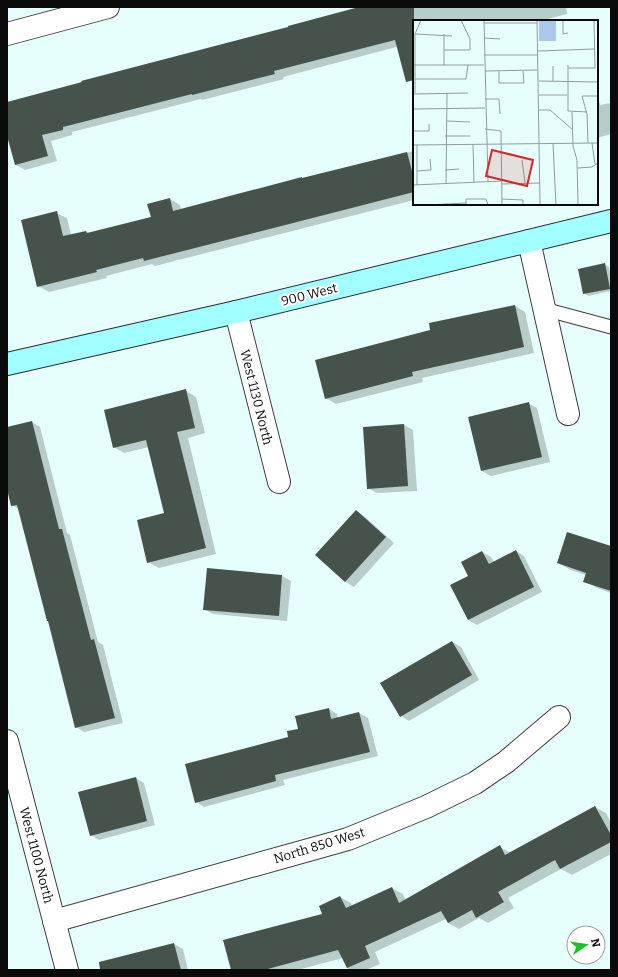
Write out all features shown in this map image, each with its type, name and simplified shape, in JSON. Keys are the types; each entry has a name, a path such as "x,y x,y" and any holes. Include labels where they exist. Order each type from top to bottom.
{"street":[{"path":"7,34 108,7"},
{"name":"900 West","path":"7,364 236,312 611,221"},
{"path":"529,241 568,414"},
{"name":"West 1130 North","path":"236,312 279,482"},
{"name":"North 850 West","path":"54,921 348,839 426,807 475,782 506,762 559,717"},
{"name":"West 1100 North","path":"7,741 67,970"}],"lane":[{"path":"544,309 611,327"}],"building":[{"path":"359,7 414,7 413,80 406,82 395,40 274,71 275,74 63,127 63,130 42,135 48,156 15,165 7,136 7,102"},
{"path":"407,152 413,175 413,192 144,261 143,258 96,270 97,272 37,287 21,220 57,211 63,236 86,231 87,233 151,217 147,204 170,198 173,211"},
{"path":"605,263 610,289 583,294 578,269"},
{"path":"515,305 524,347 412,372 413,376 325,399 315,360 430,330 429,323"},
{"path":"186,389 195,428 177,432 206,548 147,563 137,520 164,513 146,440 113,448 104,410"},
{"path":"529,402 542,457 481,471 468,417"},
{"path":"32,421 59,529 62,529 91,640 94,639 115,718 75,728 17,505 11,506 7,489 7,427"},
{"path":"404,424 408,486 367,489 363,427"},
{"path":"356,510 386,537 345,582 315,555"},
{"path":"567,532 611,546 611,591 583,582 586,573 557,563"},
{"path":"516,550 534,587 468,620 450,585 468,576 461,562 482,551 489,564"},
{"path":"207,568 282,575 279,616 203,610"},
{"path":"452,641 472,675 400,717 380,683"},
{"path":"329,708 331,719 359,712 370,752 275,775 276,781 195,803 185,764 288,737 287,731 298,729 295,716"},
{"path":"136,777 147,821 90,836 78,792"},
{"path":"595,806 611,835 611,842 560,869 555,860 498,892 504,902 476,918 472,910 448,923 441,911 365,946 370,958 347,968 338,950 264,970 231,970 223,940 322,914 319,906 340,896 346,908 392,887 399,903 500,845 505,855"},
{"path":"174,943 181,970 100,970 99,962"}]}
